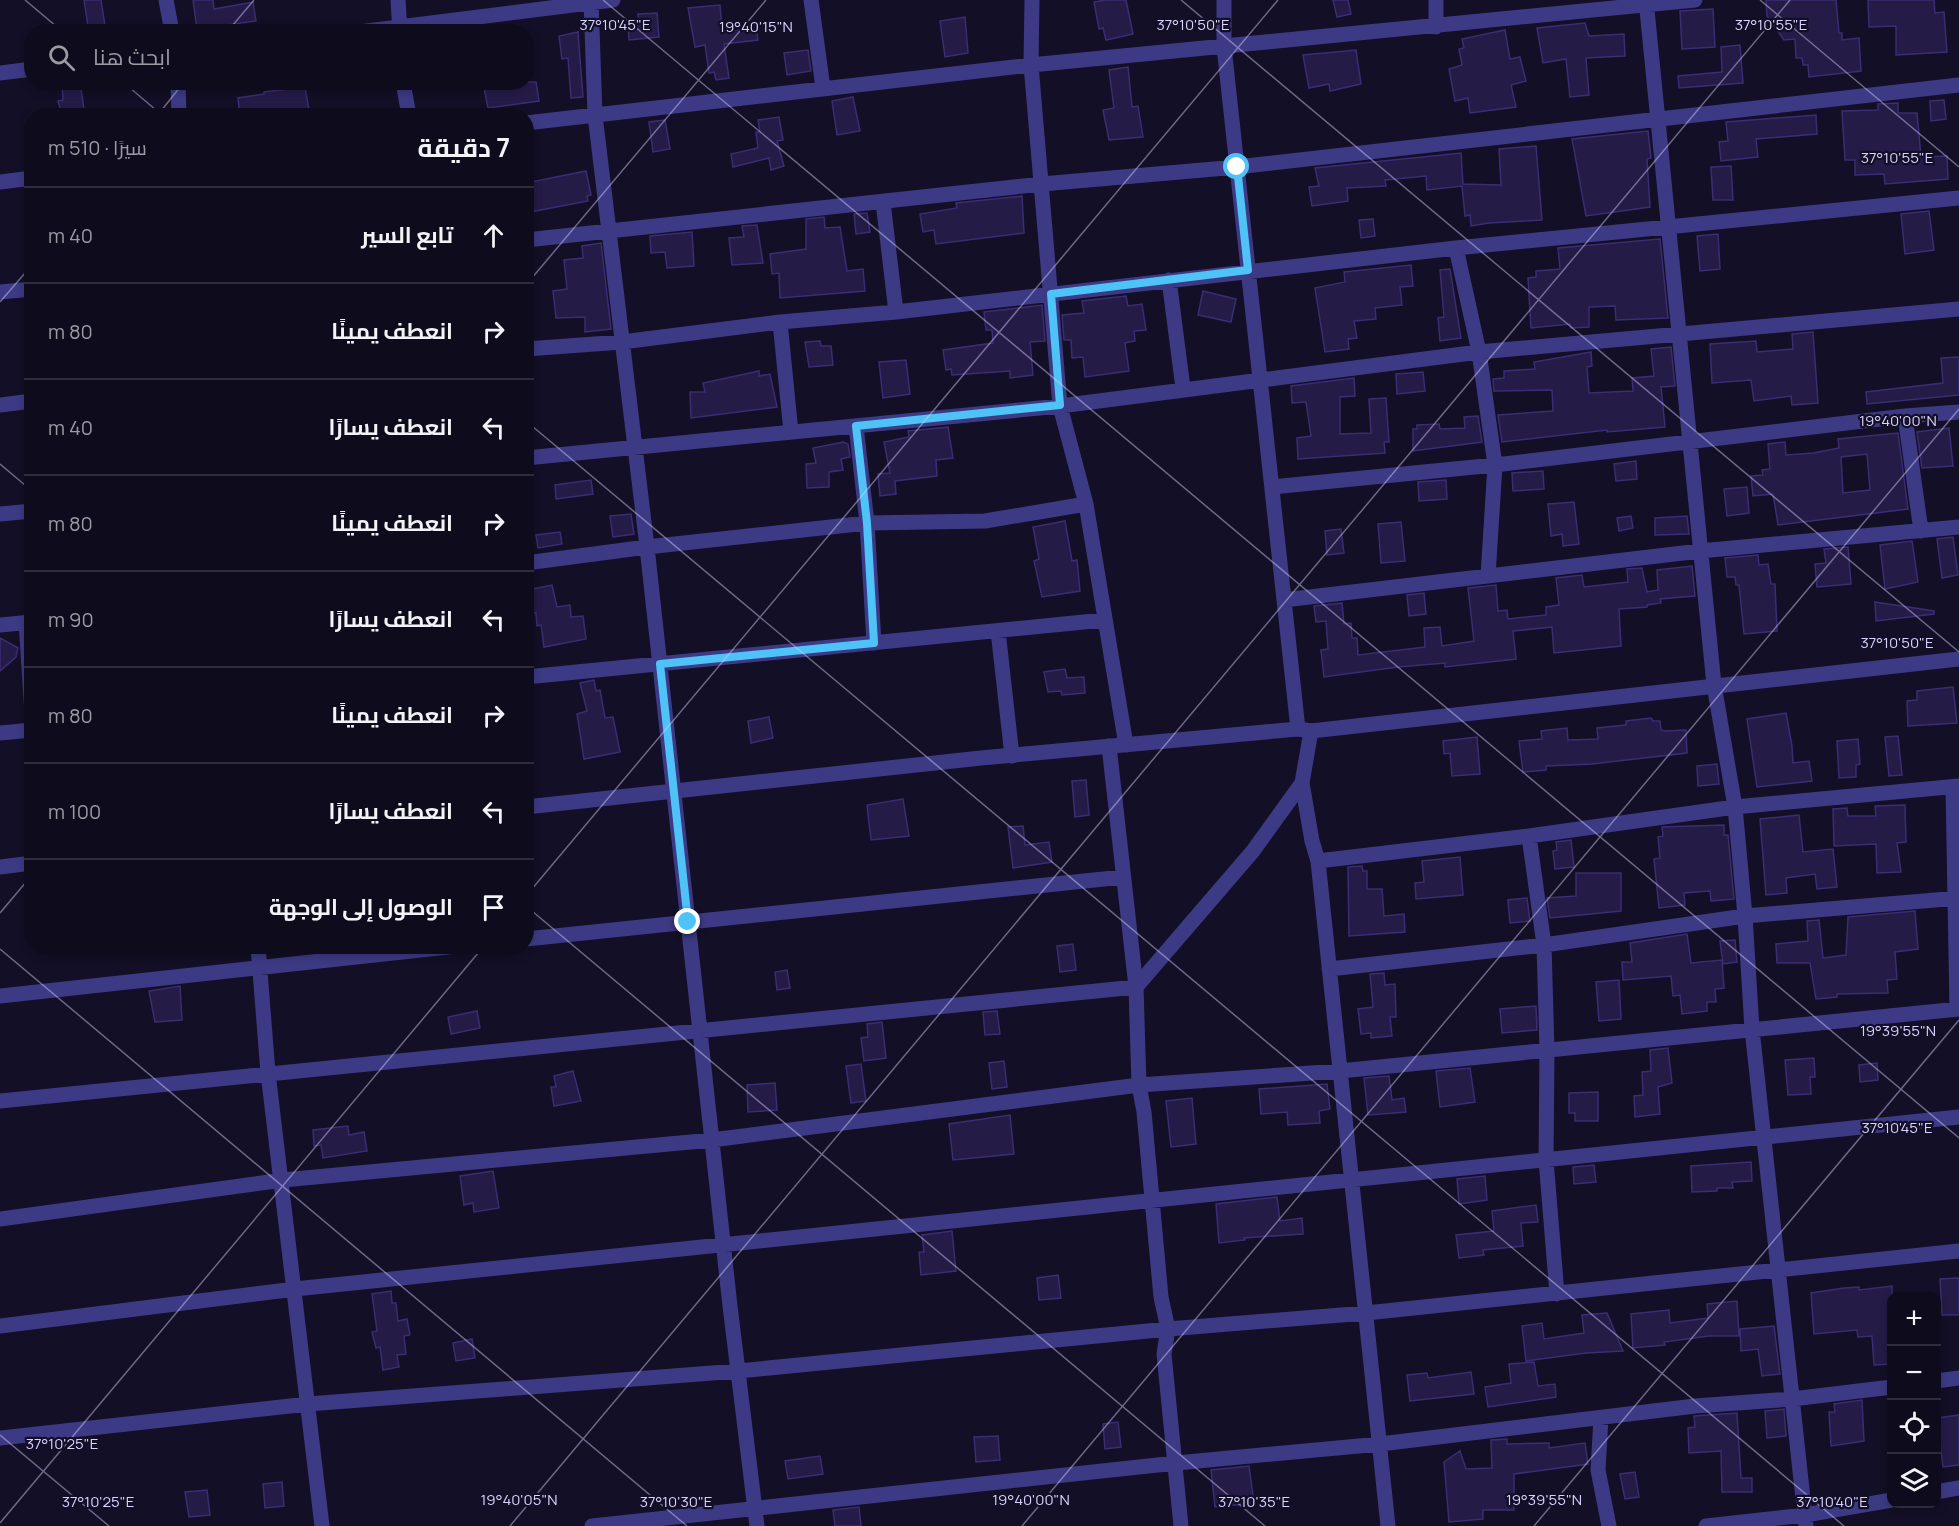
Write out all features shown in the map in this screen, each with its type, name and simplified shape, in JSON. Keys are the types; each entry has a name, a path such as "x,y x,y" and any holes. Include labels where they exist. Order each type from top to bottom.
{"street":[{"path":"165,0 170,24"},
{"path":"398,0 400,24"},
{"path":"434,24 591,1 613,0"},
{"path":"811,0 824,88"},
{"path":"1032,0 1031,64 1060,405 1086,504 1126,745"},
{"path":"1224,0 1224,47 1284,600 1304,730 1302,783 1312,841 1318,861 1388,1526"},
{"path":"1436,0 1436,27"},
{"path":"534,122 1031,64 1436,27 1646,3 1695,0"},
{"path":"591,1 595,115 611,232 757,1526"},
{"path":"1646,3 1714,685 1735,807 1752,1029 1806,1521"},
{"path":"0,73 24,70"},
{"path":"534,239 1042,184 1237,167 1959,85"},
{"path":"177,90 179,108"},
{"path":"404,90 408,108"},
{"path":"0,182 24,179"},
{"path":"534,348 622,342 780,322 896,312 1456,248 1959,198"},
{"path":"883,202 896,312"},
{"path":"1456,248 1479,352 1495,465 1488,576"},
{"path":"1169,280 1183,388"},
{"path":"0,292 24,290"},
{"path":"534,457 1060,405 1479,352 1959,309"},
{"path":"780,322 791,432"},
{"path":"0,405 24,402"},
{"path":"1272,487 1495,465 1905,416 1959,412"},
{"path":"1905,416 1921,531"},
{"path":"856,426 867,523 874,643"},
{"path":"534,562 867,523 986,522 1086,504"},
{"path":"0,514 24,512"},
{"path":"1284,600 1701,551 1959,527"},
{"path":"534,676 1104,620"},
{"path":"0,625 24,623"},
{"path":"998,631 1012,756"},
{"path":"534,806 1109,746 1304,730 1959,658"},
{"path":"0,733 24,731"},
{"path":"1109,746 1136,987 1139,1085 1153,1199 1161,1297 1168,1329 1164,1354 1181,1526"},
{"path":"0,1101 1136,987 1253,851 1302,783"},
{"path":"0,1219 283,1180 712,1140 1139,1085 1340,1071 1958,1009 1956,787 1735,807 1529,836 1318,861"},
{"path":"1529,836 1544,945 1547,1050 1546,1160 1557,1294"},
{"path":"0,867 24,864"},
{"path":"534,938 1124,877"},
{"path":"1329,969 1544,945 1745,916 1958,898"},
{"path":"258,954 268,1073 283,1180 322,1526"},
{"path":"0,996 382,954"},
{"path":"0,1326 295,1289 1959,1117"},
{"path":"0,1438 308,1404 738,1371 1168,1329 1366,1313 1959,1251"},
{"path":"1941,1380 1959,1378"},
{"path":"592,1526 1176,1463 1380,1444 1695,1406 1792,1399 1887,1388"},
{"path":"1601,1418 1598,1470 1610,1526"},
{"path":"1941,1491 1959,1488"},
{"path":"1706,1526 1806,1521 1887,1501"}],"building":[{"path":"84,0 101,0 105,24 88,24"},
{"path":"193,0 213,0 214,9 253,2 256,21 234,24 196,24"},
{"path":"1126,0 1133,34 1106,40 1103,28 1099,29 1094,2"},
{"path":"1333,0 1348,0 1351,14 1337,17"},
{"path":"1766,0 1836,0 1839,33 1842,33 1842,40 1859,38 1861,71 1809,77 1808,65 1803,65 1802,58 1796,58 1795,39 1784,40 1767,16"},
{"path":"1868,0 1934,0 1935,13 1944,12 1947,52 1896,55 1896,26 1869,27"},
{"path":"720,5 722,29 756,25 758,40 724,44 729,78 716,80 714,72 709,73 705,45 695,47 688,8"},
{"path":"1713,9 1715,47 1682,49 1680,11"},
{"path":"657,13 659,37 629,40 628,23 639,23 638,14"},
{"path":"965,17 968,53 945,57 940,21"},
{"path":"1585,23 1589,36 1624,34 1625,56 1586,58 1589,95 1570,97 1566,59 1543,63 1537,28"},
{"path":"1505,30 1510,59 1520,57 1526,81 1511,85 1516,107 1470,113 1468,98 1455,101 1449,69 1462,65 1459,49 1464,48 1462,39"},
{"path":"578,32 583,97 571,98 568,58 562,59 559,36"},
{"path":"1740,45 1743,83 1679,88 1678,76 1722,72 1721,47"},
{"path":"808,50 811,71 787,75 784,53"},
{"path":"1356,50 1361,84 1330,91 1329,84 1309,88 1303,55"},
{"path":"1128,67 1132,107 1138,106 1143,137 1109,140 1103,110 1114,108 1109,70"},
{"path":"534,82 536,82 539,101 488,108 484,90 534,90"},
{"path":"62,90 81,90 84,108 60,108 58,101 63,100"},
{"path":"306,90 309,108 239,108 238,98 264,94 264,92"},
{"path":"853,97 860,131 837,135 832,101"},
{"path":"1944,100 1946,119 1931,121 1930,101"},
{"path":"1898,103 1898,113 1917,113 1921,157 1947,156 1948,179 1885,184 1884,174 1855,175 1855,160 1845,160 1842,111 1878,110 1878,104"},
{"path":"1816,115 1817,134 1756,139 1758,157 1721,161 1719,142 1728,141 1726,122"},
{"path":"779,117 783,140 777,141 784,166 771,170 769,158 733,167 731,154 758,148 756,132 760,132 758,120"},
{"path":"665,120 670,149 653,152 649,122"},
{"path":"1648,131 1651,158 1647,159 1650,207 1586,216 1572,139"},
{"path":"1536,146 1542,220 1471,226 1470,215 1465,216 1462,186 1427,190 1426,176 1385,180 1386,186 1347,188 1348,201 1312,206 1309,187 1319,186 1315,168 1461,153 1463,184 1501,185 1499,149"},
{"path":"1731,166 1733,200 1713,200 1711,167"},
{"path":"586,171 591,195 587,196 588,201 534,211 534,181"},
{"path":"1022,196 1024,233 936,244 934,230 923,232 920,214 957,208 956,203"},
{"path":"1929,211 1934,250 1905,254 1901,214"},
{"path":"867,213 870,232 856,234 854,214"},
{"path":"824,217 825,228 840,227 847,271 863,269 865,291 780,298 779,273 772,274 770,254 806,249 806,219"},
{"path":"1373,219 1375,236 1361,238 1359,220"},
{"path":"757,225 763,263 732,265 729,238 744,237 742,226"},
{"path":"692,232 694,266 667,268 665,252 651,253 650,236"},
{"path":"1718,234 1720,269 1700,271 1697,236"},
{"path":"1660,239 1668,318 1616,320 1615,306 1589,307 1589,327 1571,328 1570,324 1531,328 1528,278 1536,277 1536,271 1560,269 1558,248"},
{"path":"601,243 611,329 585,332 585,317 556,318 553,291 567,289 564,260 583,258 582,246"},
{"path":"1411,265 1413,286 1400,287 1402,305 1375,308 1376,319 1354,321 1357,338 1348,339 1349,349 1325,352 1315,288 1345,282 1344,272"},
{"path":"1450,269 1461,338 1440,341 1438,318 1444,317 1440,270"},
{"path":"1203,291 1236,299 1231,322 1198,315"},
{"path":"1126,296 1128,306 1142,304 1146,330 1134,331 1135,341 1125,343 1129,371 1085,377 1083,357 1072,358 1071,340 1064,340 1062,315 1084,313 1082,301"},
{"path":"1042,305 1045,341 1030,342 1033,375 1010,378 1010,371 952,375 951,369 946,370 943,350 993,343 992,330 986,330 984,312"},
{"path":"1813,332 1818,403 1792,405 1791,396 1754,401 1751,380 1712,383 1710,344 1756,341 1757,352 1793,349 1792,334"},
{"path":"820,341 821,346 831,346 833,365 809,367 805,342"},
{"path":"1671,347 1675,386 1661,387 1665,427 1607,432 1607,430 1502,442 1498,415 1553,411 1552,390 1494,391 1493,379 1504,378 1504,371 1535,369 1534,362 1591,352 1592,366 1587,367 1589,393 1633,391 1632,378 1654,376 1651,349"},
{"path":"1959,357 1959,395 1867,404 1866,392 1943,383 1941,358"},
{"path":"906,360 910,394 883,398 879,362"},
{"path":"759,371 759,376 770,374 777,407 691,418 690,392 705,392 703,383"},
{"path":"1423,372 1425,391 1397,394 1396,374"},
{"path":"1354,378 1355,396 1340,397 1340,434 1371,433 1369,399 1386,398 1389,442 1384,442 1385,453 1298,459 1297,438 1311,436 1306,402 1292,403 1291,386"},
{"path":"1478,416 1482,442 1413,451 1413,429 1417,429 1417,425 1439,424 1440,429 1465,428 1464,417"},
{"path":"948,427 953,458 936,460 937,476 895,481 896,494 880,496 878,474 890,473 884,442 909,437 908,431"},
{"path":"1949,428 1953,466 1922,468 1917,432"},
{"path":"1898,433 1908,509 1778,525 1773,494 1753,496 1751,476 1763,475 1762,470 1770,469 1768,444 1785,442 1786,455 1839,448 1838,439","holes":["1867,454 1870,490 1843,493 1841,457"]},
{"path":"843,442 848,444 850,457 841,459 843,470 829,472 829,487 807,488 806,464 816,463 813,448"},
{"path":"1636,461 1637,479 1616,481 1614,464"},
{"path":"1543,471 1544,489 1513,491 1512,473"},
{"path":"591,480 593,494 556,499 555,485"},
{"path":"1446,480 1447,499 1419,501 1418,482"},
{"path":"1747,487 1749,513 1727,516 1724,489"},
{"path":"1574,502 1579,544 1563,546 1562,534 1551,536 1548,504"},
{"path":"631,514 634,534 613,537 610,516"},
{"path":"1631,516 1633,528 1619,531 1617,518"},
{"path":"1687,516 1689,534 1655,535 1655,518"},
{"path":"1065,521 1072,561 1077,560 1080,591 1042,597 1034,561 1039,559 1033,527"},
{"path":"1401,522 1405,561 1381,563 1378,524"},
{"path":"1341,529 1344,553 1327,555 1325,531"},
{"path":"560,532 562,544 538,548 536,535"},
{"path":"1953,537 1958,575 1942,578 1937,539"},
{"path":"1912,541 1918,582 1885,589 1880,545"},
{"path":"1848,547 1851,584 1817,587 1815,564 1826,563 1824,549"},
{"path":"1758,555 1759,565 1768,564 1771,584 1775,584 1777,631 1744,634 1739,585 1736,585 1735,577 1727,577 1725,558"},
{"path":"1692,566 1695,596 1660,599 1661,603 1647,605 1647,607 1619,609 1621,646 1554,653 1552,627 1513,631 1516,659 1445,667 1445,663 1398,667 1324,677 1321,650 1328,649 1326,621 1316,622 1314,606 1342,603 1344,624 1351,623 1352,638 1357,638 1358,655 1425,647 1424,628 1440,627 1442,646 1474,641 1468,588 1496,585 1498,611 1507,610 1508,619 1546,615 1546,607 1559,605 1556,578 1582,575 1584,587 1628,582 1627,569 1642,568 1647,592 1658,590 1657,570"},
{"path":"552,585 557,607 570,605 571,617 583,616 586,639 544,647 541,625 537,626 536,613 534,613 534,588"},
{"path":"1424,593 1426,614 1409,616 1407,595"},
{"path":"1875,602 1934,611 1934,614 1876,621"},
{"path":"0,638 18,648 16,657 0,671"},
{"path":"1065,669 1067,678 1084,677 1085,693 1062,695 1061,691 1048,692 1044,672"},
{"path":"594,680 596,691 600,690 605,718 613,717 620,752 584,759 577,714 587,711 580,683"},
{"path":"1953,687 1957,723 1908,726 1907,701 1917,700 1917,691"},
{"path":"1786,713 1793,763 1809,761 1812,781 1757,787 1747,719"},
{"path":"769,717 773,738 751,743 748,721"},
{"path":"1651,718 1653,721 1660,721 1661,730 1686,730 1687,753 1592,764 1546,766 1546,770 1523,772 1519,741 1542,739 1541,731 1567,728 1568,740 1598,739 1597,728 1626,725 1626,721"},
{"path":"1898,736 1902,775 1889,776 1885,737"},
{"path":"1477,737 1480,774 1452,776 1450,753 1444,754 1443,741"},
{"path":"1858,739 1860,764 1856,765 1856,777 1839,778 1837,741"},
{"path":"1717,764 1719,784 1698,786 1697,766"},
{"path":"1086,780 1089,815 1075,817 1072,781"},
{"path":"903,799 909,836 871,840 867,805"},
{"path":"1905,805 1906,842 1897,843 1901,872 1877,873 1876,844 1834,846 1833,809 1847,808 1848,816 1876,816 1875,806"},
{"path":"1799,815 1803,852 1833,849 1837,887 1817,889 1815,874 1786,878 1787,893 1766,895 1760,819"},
{"path":"1724,825 1724,835 1728,835 1734,899 1711,901 1710,891 1684,893 1685,905 1659,908 1654,859 1660,858 1658,837 1663,836 1662,827"},
{"path":"1023,826 1025,845 1049,842 1052,862 1013,868 1008,827"},
{"path":"1571,840 1574,867 1555,869 1553,851 1557,850 1556,842"},
{"path":"1460,857 1463,895 1416,899 1415,883 1424,882 1422,861"},
{"path":"1362,866 1363,871 1367,871 1367,889 1382,889 1384,916 1404,914 1405,932 1349,936 1348,867"},
{"path":"1576,873 1621,873 1621,911 1550,918 1547,898 1576,896"},
{"path":"1527,898 1530,921 1510,923 1508,900"},
{"path":"1915,911 1918,949 1895,952 1897,979 1887,980 1888,993 1837,994 1837,997 1816,999 1810,963 1777,963 1776,944 1808,941 1807,921 1819,920 1823,958 1846,955 1848,917"},
{"path":"1687,934 1691,963 1722,960 1724,988 1715,989 1716,1002 1707,1002 1707,1011 1682,1014 1680,995 1673,996 1671,976 1623,980 1622,962 1632,962 1630,943"},
{"path":"1735,940 1737,962 1723,964 1720,941"},
{"path":"1073,944 1076,970 1060,972 1057,946"},
{"path":"787,970 790,988 777,990 775,972"},
{"path":"1384,973 1385,985 1395,984 1396,1017 1390,1017 1392,1036 1371,1038 1371,1033 1361,1034 1358,1009 1373,1007 1370,974"},
{"path":"1619,980 1621,1019 1599,1021 1596,982"},
{"path":"180,986 182,1020 155,1022 149,991"},
{"path":"1536,1006 1537,1030 1502,1033 1500,1009"},
{"path":"477,1011 480,1028 451,1034 448,1017"},
{"path":"997,1011 1000,1034 985,1035 983,1012"},
{"path":"882,1022 886,1058 864,1061 861,1038 868,1037 867,1024"},
{"path":"1668,1048 1672,1083 1658,1087 1660,1114 1635,1117 1634,1096 1643,1095 1642,1072 1651,1071 1650,1050"},
{"path":"1814,1058 1815,1077 1810,1077 1811,1094 1788,1095 1785,1060"},
{"path":"1004,1061 1007,1087 992,1089 989,1063"},
{"path":"1877,1063 1878,1080 1860,1082 1859,1065"},
{"path":"861,1064 866,1101 851,1103 846,1066"},
{"path":"1470,1068 1475,1102 1440,1107 1436,1071"},
{"path":"573,1071 581,1101 554,1106 551,1087 556,1087 554,1076"},
{"path":"1389,1076 1392,1100 1404,1098 1406,1112 1368,1115 1364,1078"},
{"path":"775,1083 777,1110 748,1112 747,1085"},
{"path":"1327,1084 1330,1109 1319,1111 1320,1123 1288,1125 1287,1112 1261,1114 1259,1089"},
{"path":"1598,1092 1598,1121 1575,1121 1575,1113 1569,1113 1569,1093"},
{"path":"1192,1098 1196,1144 1171,1147 1166,1101"},
{"path":"1010,1115 1014,1154 953,1160 949,1124"},
{"path":"348,1126 349,1135 364,1132 367,1151 323,1158 321,1145 314,1146 313,1130"},
{"path":"1751,1162 1752,1181 1732,1182 1733,1188 1717,1188 1717,1191 1692,1192 1691,1166"},
{"path":"1594,1165 1596,1182 1574,1184 1573,1167"},
{"path":"493,1171 499,1208 474,1212 473,1203 464,1205 460,1176"},
{"path":"1485,1176 1487,1200 1459,1204 1457,1179"},
{"path":"1277,1197 1280,1221 1302,1218 1303,1234 1244,1238 1245,1240 1219,1243 1216,1204"},
{"path":"1536,1205 1538,1222 1521,1223 1523,1246 1483,1250 1484,1255 1459,1258 1456,1235 1494,1231 1492,1211"},
{"path":"952,1231 956,1271 921,1275 919,1252 924,1252 922,1235"},
{"path":"1058,1275 1061,1298 1039,1300 1037,1278"},
{"path":"1959,1278 1959,1315 1942,1315 1940,1279"},
{"path":"1892,1286 1892,1292 1887,1292 1887,1364 1874,1365 1872,1336 1858,1337 1857,1330 1814,1334 1811,1293 1859,1287 1859,1290"},
{"path":"391,1291 392,1303 396,1303 398,1321 407,1319 410,1335 404,1336 406,1354 397,1355 399,1367 383,1370 380,1347 376,1348 372,1332 377,1331 372,1294"},
{"path":"1737,1301 1739,1336 1709,1336 1664,1342 1665,1345 1633,1348 1631,1314 1669,1310 1670,1323 1708,1318 1707,1304"},
{"path":"1607,1313 1623,1351 1586,1353 1526,1361 1522,1326 1542,1323 1544,1339 1584,1333 1582,1315"},
{"path":"1774,1326 1780,1374 1762,1376 1758,1349 1741,1351 1740,1329"},
{"path":"472,1339 475,1358 456,1361 453,1343"},
{"path":"1534,1362 1538,1386 1555,1384 1556,1397 1488,1407 1485,1387 1511,1383 1509,1364"},
{"path":"1471,1372 1474,1394 1410,1401 1407,1375 1427,1373 1428,1378"},
{"path":"1862,1400 1864,1441 1831,1446 1829,1412 1835,1412 1834,1404"},
{"path":"1784,1409 1786,1436 1767,1438 1765,1411"},
{"path":"1737,1413 1741,1478 1752,1478 1752,1492 1722,1492 1721,1451 1689,1453 1688,1428 1695,1427 1694,1416"},
{"path":"1959,1415 1959,1465 1943,1467 1941,1417"},
{"path":"1118,1422 1121,1447 1105,1449 1103,1424"},
{"path":"998,1436 1000,1460 976,1462 974,1437"},
{"path":"1507,1439 1507,1444 1549,1443 1549,1448 1585,1443 1588,1464 1514,1474 1514,1510 1483,1510 1483,1519 1449,1522 1444,1462 1460,1451 1466,1469 1492,1468 1491,1440"},
{"path":"820,1456 823,1474 788,1479 785,1461"},
{"path":"1249,1466 1254,1503 1215,1507 1211,1470"},
{"path":"1635,1472 1639,1497 1625,1499 1620,1474"},
{"path":"282,1482 284,1506 265,1508 263,1484"},
{"path":"207,1490 210,1515 189,1517 185,1492"},
{"path":"859,1507 861,1526 835,1526 833,1510"}],"route":[{"path":"688,922 660,664 874,643 867,523 856,426 1060,405 1051,294 1248,270 1237,167"}]}
